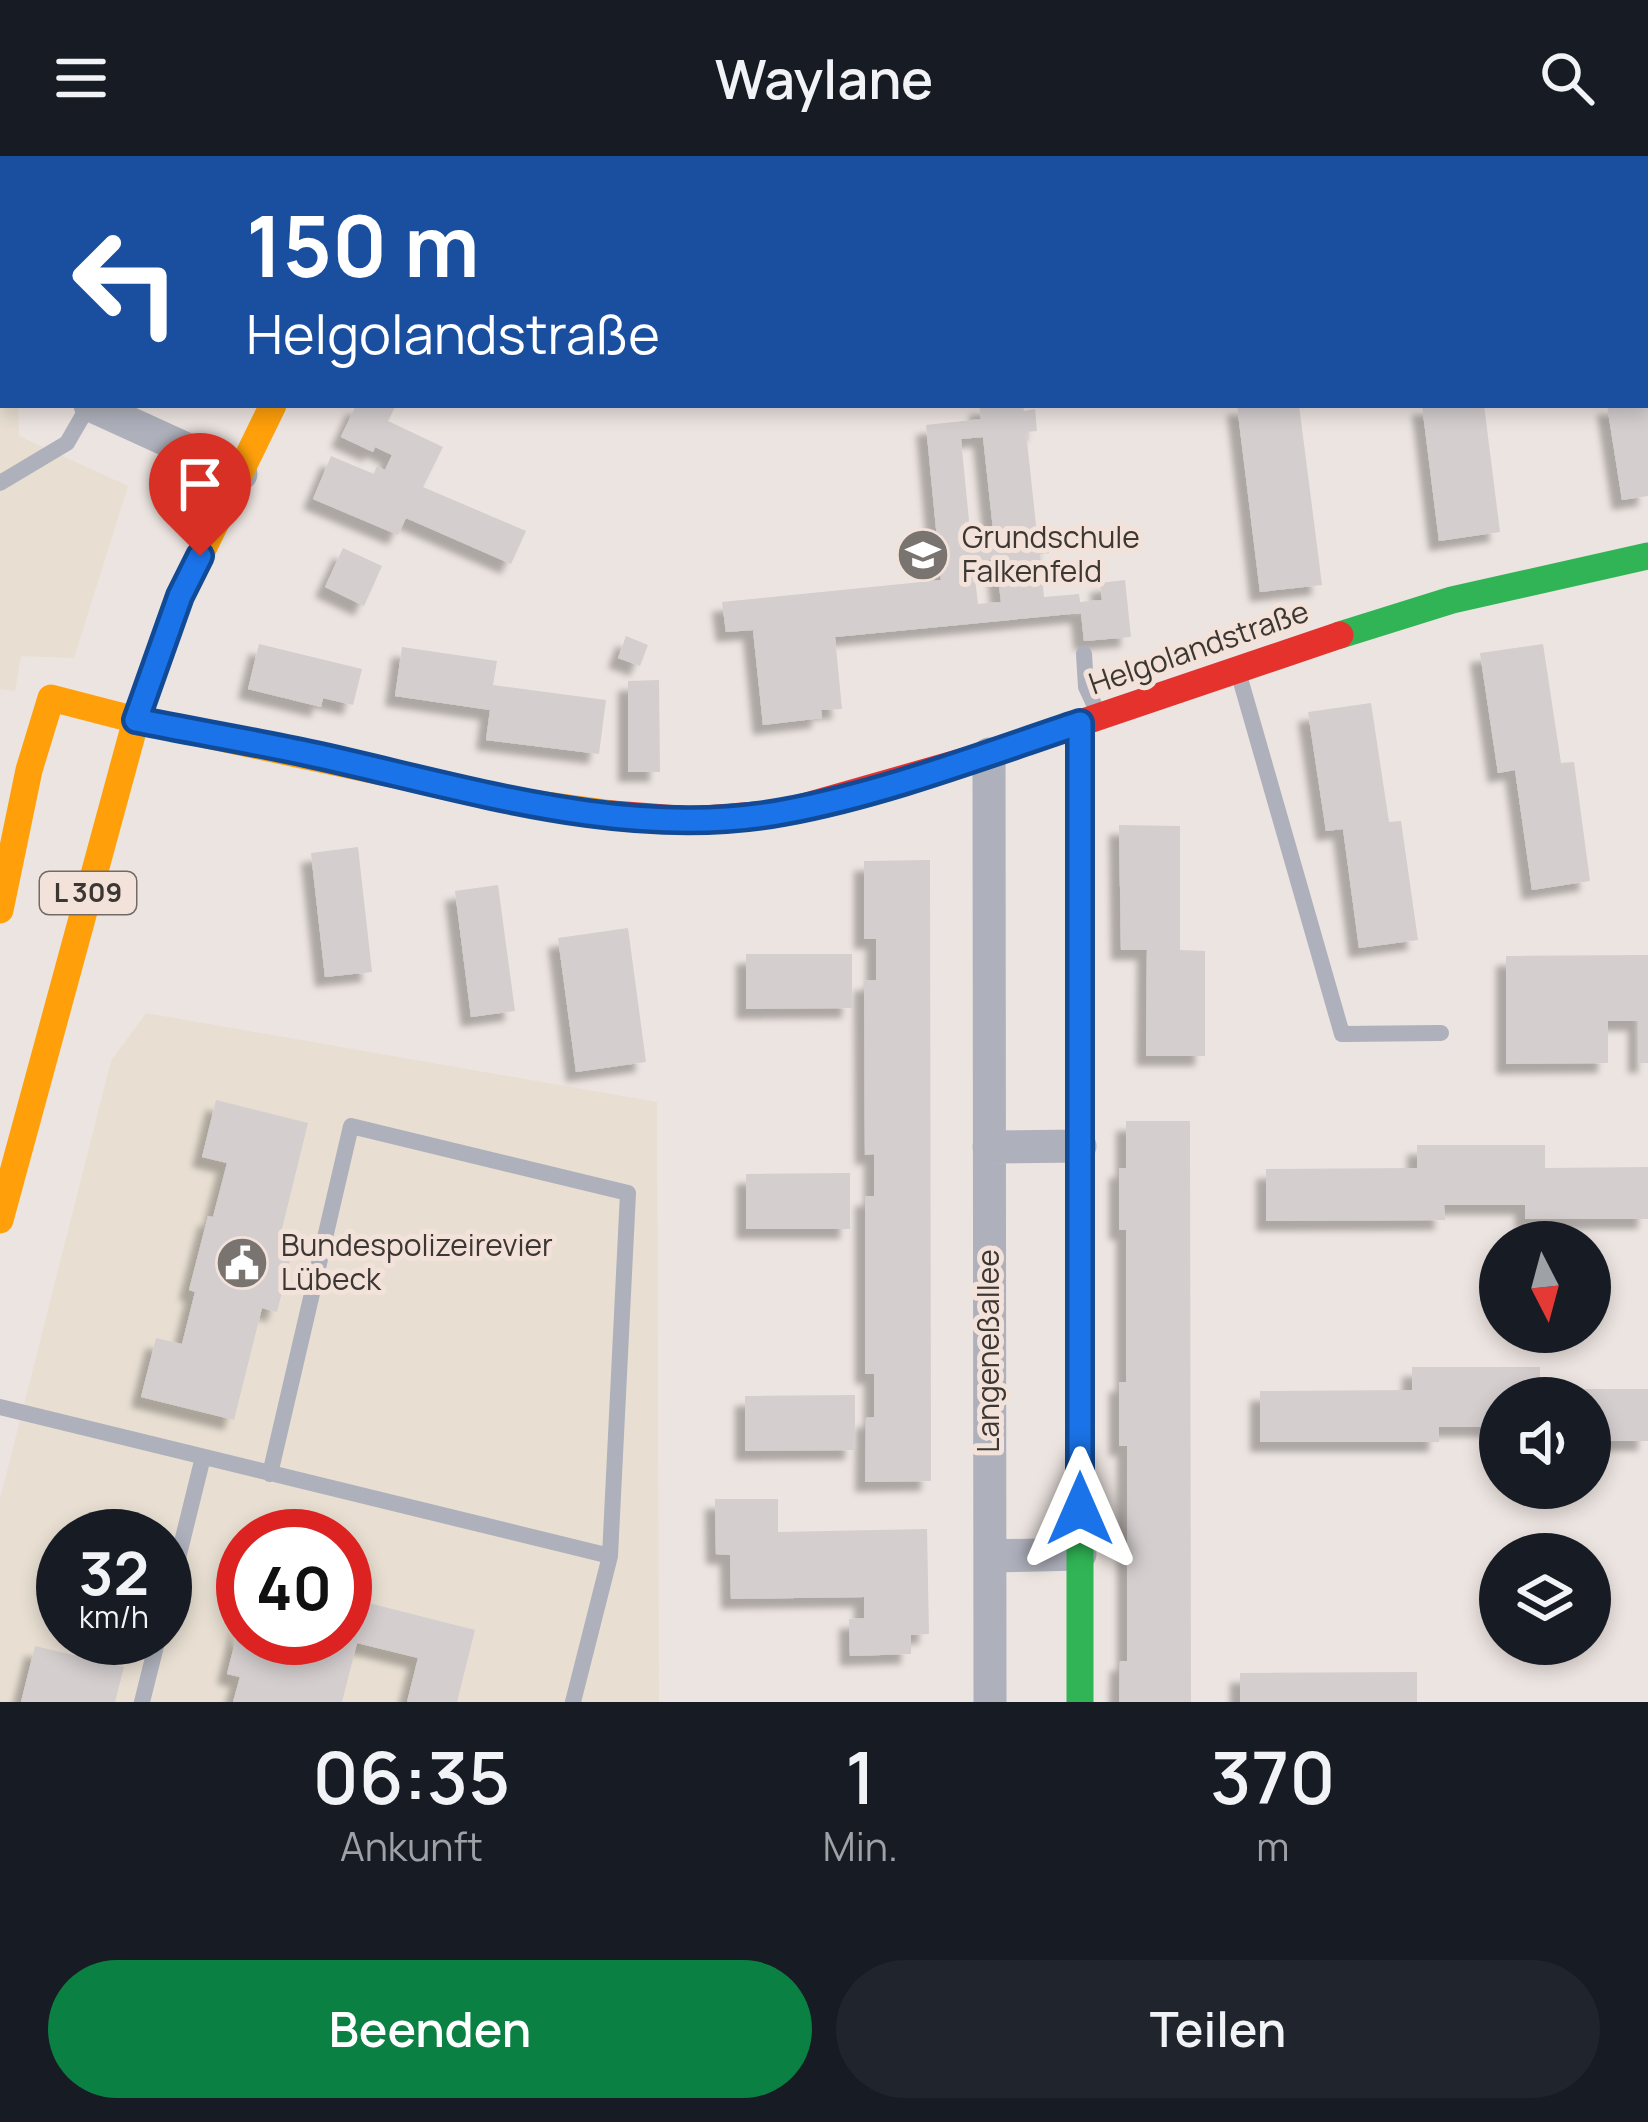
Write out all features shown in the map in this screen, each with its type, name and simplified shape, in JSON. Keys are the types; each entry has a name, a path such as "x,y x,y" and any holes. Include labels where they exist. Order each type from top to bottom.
{"street":[{"path":"96,408 241,474"},
{"name":"L 309","path":"0,1220 136,720 180,596 272,408"},
{"name":"Helgolandstraße","path":"0,910 28,770 51,698 523,802 692,820 782,813 988,754 1452,600 1648,556"},
{"path":"1080,1702 1080,1146 1090,720"},
{"name":"Langeneßallee","path":"988,754 990,1702"},
{"path":"989,1147 1080,1146"},
{"path":"990,1556 1080,1554"}],"lane":[{"path":"0,483 67,443 87,408"},
{"path":"1084,654 1090,720"},
{"path":"1237,668 1342,1034 1441,1033"},
{"path":"270,1474 351,1126 628,1193 610,1556 573,1702"},
{"path":"0,1407 610,1556"},
{"path":"190,1509 203,1457"},
{"path":"142,1702 151,1665"}],"shaded area":[{"path":"0,408 18,408 19,436 128,486 74,658 21,656 15,691 0,689"},
{"path":"146,1013 657,1102 659,1702 0,1702 0,1499 111,1061"}],"building":[{"path":"355,408 394,408 388,421 443,447 423,487 526,531 511,564 406,518 398,535 313,499 331,456 374,474 377,466 385,470 392,455 341,437"},
{"path":"979,408 1035,409 1037,431 1026,432 1037,534 1047,532 1049,553 1040,554 1044,597 1079,594 1080,602 1102,600 1100,583 1125,580 1131,637 1084,641 1081,613 835,637 842,709 821,710 822,718 763,725 753,630 726,632 722,602 941,580 926,425 981,419","holes":["983,437 994,538 971,541 961,439","996,559 1001,602 978,604 973,562"]},
{"path":"1237,408 1299,408 1322,585 1260,592"},
{"path":"1422,408 1484,408 1500,532 1439,541"},
{"path":"1607,408 1648,408 1648,496 1622,500"},
{"path":"343,548 382,566 364,606 325,587"},
{"path":"626,636 648,645 640,666 618,658"},
{"path":"259,644 362,669 353,705 323,698 321,707 248,689"},
{"path":"1543,644 1561,763 1574,762 1590,881 1532,890 1515,770 1498,773 1480,653"},
{"path":"402,647 497,661 493,685 606,700 599,754 486,740 490,710 395,696"},
{"path":"659,680 660,772 628,772 628,681"},
{"path":"1371,703 1389,822 1401,821 1418,940 1359,948 1343,829 1326,831 1308,712"},
{"path":"1119,825 1180,826 1180,950 1205,951 1205,1056 1146,1056 1147,950 1121,950"},
{"path":"358,847 372,972 325,977 311,853"},
{"path":"930,860 931,1481 865,1482 866,1418 874,1417 874,1374 865,1374 865,1196 874,1196 874,1154 865,1155 864,981 876,980 876,939 864,939 864,861"},
{"path":"498,885 515,1011 471,1017 455,891"},
{"path":"628,928 646,1062 576,1072 558,938"},
{"path":"746,954 852,954 852,1008 746,1009"},
{"path":"1648,955 1648,1063 1638,1063 1638,1021 1608,1021 1608,1063 1506,1064 1506,956"},
{"name":"Bundespolizeirevier Lübeck","path":"216,1100 308,1123 281,1233 296,1236 277,1312 262,1308 234,1420 141,1397 156,1338 182,1344 195,1292 189,1290 227,1163 202,1157"},
{"path":"1126,1121 1190,1121 1191,1702 1119,1702 1120,1661 1127,1661 1127,1446 1119,1446 1119,1382 1126,1382 1126,1230 1119,1230 1119,1168 1126,1168"},
{"path":"1417,1145 1545,1145 1545,1168 1648,1167 1648,1219 1525,1219 1525,1205 1444,1205 1445,1220 1266,1221 1266,1169 1417,1168"},
{"path":"850,1173 850,1229 746,1229 746,1174"},
{"path":"1412,1367 1540,1367 1540,1377 1479,1377 1479,1427 1439,1427 1439,1442 1260,1442 1260,1391 1412,1390"},
{"path":"1611,1389 1648,1389 1648,1441 1611,1441"},
{"path":"855,1395 855,1450 745,1451 745,1396"},
{"path":"715,1499 778,1499 778,1532 927,1529 929,1634 911,1635 911,1654 850,1656 849,1619 864,1618 864,1597 731,1599 730,1555 716,1554"},
{"path":"372,1604 475,1630 457,1702 407,1702 418,1658 372,1647"},
{"path":"35,1646 36,1665 124,1667 115,1702 21,1702"},
{"path":"229,1665 351,1665 342,1702 233,1702 240,1677 227,1674"},
{"path":"1417,1672 1417,1702 1240,1702 1240,1673"}],"traffic: fast":[{"path":"1340,635 1452,600 1648,556"},
{"path":"1080,1238 1080,1702"}],"traffic: slow":[{"path":"0,1220 136,720 180,596 272,408"},
{"path":"0,910 29,770 51,698 523,802 612,814"}],"traffic: jam":[{"path":"612,814 692,820 782,813 989,754 1340,635"},
{"path":"1080,723 1080,1238"}],"place":[{"name":"Grundschule Falkenfeld","path":"923,555"},
{"name":"Bundespolizeirevier Lübeck","path":"242,1263"}],"route":[{"path":"200,556 180,596 136,720 523,802 692,820 782,813 1080,723 1080,1509"}]}
